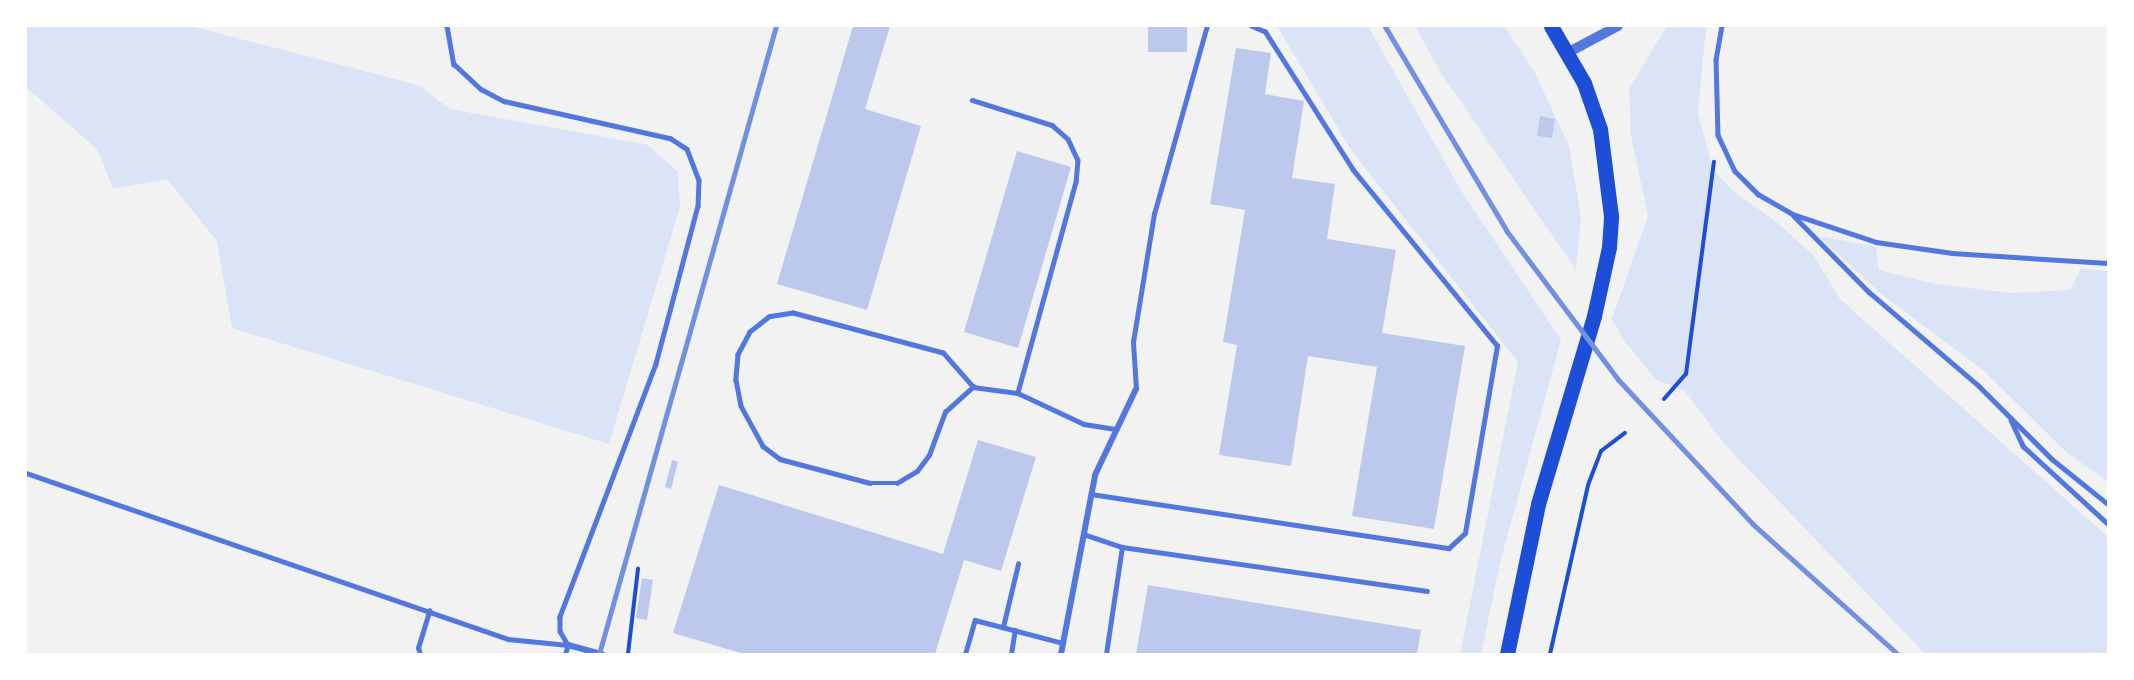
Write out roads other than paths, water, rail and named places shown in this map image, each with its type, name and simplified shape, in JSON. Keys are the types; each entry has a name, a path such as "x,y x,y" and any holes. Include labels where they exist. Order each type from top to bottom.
{"main road":[{"path":"1507,654 1518,589 1538,504 1594,316 1609,247 1611,216 1600,129 1569,52 1551,26"}],"street":[{"path":"1569,52 1618,26"},
{"path":"1061,654 1095,475 1136,389"},
{"path":"568,645 602,654"}],"lane":[{"path":"447,26 454,64 481,89 504,101 670,138 687,149 699,180 698,206 656,364 560,617 560,632 568,645"},
{"path":"1136,389 1133,342 1154,214 1207,26"},
{"path":"1091,494 1449,548 1465,533 1497,346 1353,170 1265,32 1251,26"},
{"path":"1722,26 1716,60 1718,135 1735,171 1758,194 1792,214 1876,242 1952,253 2109,263"},
{"path":"972,100 1052,125 1068,139 1078,160 1076,182 1018,393"},
{"path":"1792,214 1869,292 2010,417 2052,459 2109,504"},
{"path":"973,387 945,412 929,455 917,471 897,483 870,483 780,459 763,446 750,429 741,406 736,380 738,355 750,332 768,317 793,313 943,353 973,387 1018,393 1084,424 1117,429"},
{"path":"2010,417 2023,446 2109,524"},
{"path":"26,473 508,639 568,645"},
{"path":"1083,534 1122,547 1427,591"},
{"path":"1106,654 1122,547"},
{"path":"1003,627 1017,564"},
{"path":"420,654 418,648 429,611"},
{"path":"965,654 975,620 1063,643"},
{"path":"1011,654 1015,630"},
{"path":"565,654 568,645"}],"railway":[{"path":"599,654 776,26"},
{"path":"1385,26 1507,231 1618,379 1753,524 1898,654"}]}
